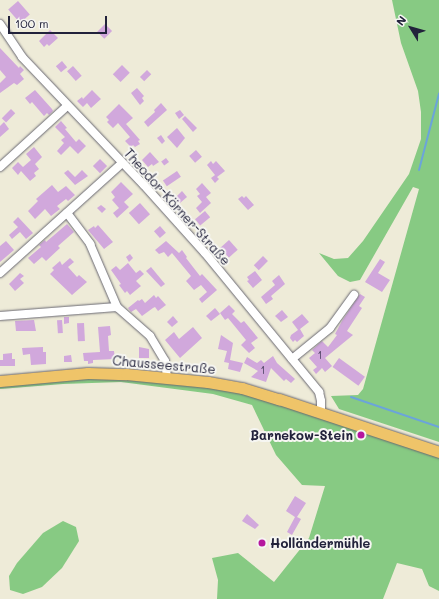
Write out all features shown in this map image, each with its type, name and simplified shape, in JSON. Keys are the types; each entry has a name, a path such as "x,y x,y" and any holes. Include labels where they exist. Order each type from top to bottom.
{"main road":[{"name":"Chausseestraße","path":"0,381 88,373 167,378 242,388 439,452"}],"street":[{"name":"Theodor-Körner-Straße","path":"0,24 22,57 205,254 292,359 319,392 321,413"},
{"path":"0,167 67,106"},
{"path":"0,273 122,163"},
{"path":"67,213 90,244 117,307 150,336 165,361 167,378"},
{"path":"292,359 330,328 354,295"},
{"path":"0,316 117,307"}],"green space":[{"path":"392,0 439,0 439,442 339,409 331,396 358,395 363,389 419,189 413,187 360,280 350,282 338,276 319,253 334,259 348,258 363,241 409,174 421,139 421,112 418,91 401,43"},
{"path":"88,378 126,379 207,387 241,393 277,403 439,456 439,591 429,586 422,569 397,563 383,599 217,599 218,580 212,558 238,553 274,582 309,538 325,486 302,485 276,455 252,405 213,394 121,382 63,384 0,389 0,384"},
{"path":"63,521 76,527 79,541 62,568 42,587 23,594 10,590 9,576 17,563 43,533"}],"building":[{"path":"18,1 30,15 20,23 8,10"},
{"path":"105,24 112,31 104,39 97,32"},
{"path":"50,30 58,38 49,46 47,44 44,47 39,41"},
{"path":"0,48 19,68 20,66 24,70 20,74 24,79 17,85 14,83 0,93 0,83 6,77 0,70"},
{"path":"62,61 67,67 61,72 56,66"},
{"path":"122,65 130,73 121,82 113,74"},
{"path":"73,66 82,76 76,81 67,71"},
{"path":"147,70 151,74 144,81 140,77"},
{"path":"137,88 144,96 142,98 144,101 140,105 131,93"},
{"path":"35,90 52,109 53,111 49,115 47,113 44,116 32,102 30,104 25,98"},
{"path":"92,90 101,99 91,108 87,103 83,107 77,101 82,97 83,99"},
{"path":"161,103 167,110 148,127 144,122 155,112 154,110"},
{"path":"119,104 133,118 126,124 140,140 138,141 140,144 135,147 133,145 131,147 125,141 130,137 118,123 113,128 107,122 109,120 106,117"},
{"path":"11,109 15,113 6,122 2,118"},
{"path":"180,110 184,115 179,119 175,113"},
{"path":"185,116 197,128 193,132 182,119"},
{"path":"61,121 67,128 65,129 76,142 79,139 86,146 78,154 70,146 61,155 57,151 64,143 61,140 65,137 55,127"},
{"path":"4,122 9,129 0,137 0,126"},
{"path":"177,128 185,138 177,148 167,137"},
{"path":"161,135 165,141 162,144 157,138"},
{"path":"34,147 42,157 35,164 39,169 34,173 36,176 30,181 21,171 18,175 12,168 18,162 23,167 31,160 26,154"},
{"path":"196,150 202,157 195,163 189,156"},
{"path":"150,152 159,162 148,167 142,160"},
{"path":"166,158 169,162 164,166 161,162"},
{"path":"100,159 107,166 100,173 93,166"},
{"path":"211,161 213,164 216,161 225,171 217,177 219,179 215,183 211,178 215,175 207,165"},
{"path":"68,170 75,177 82,170 88,176 75,185 64,173"},
{"path":"177,171 181,177 167,186 163,181"},
{"path":"121,182 133,194 124,202 129,207 117,218 113,213 119,208 112,200 115,197 111,192"},
{"path":"202,183 211,193 206,197 211,203 200,213 196,208 202,202 197,196 200,194 196,189"},
{"path":"52,185 58,192 66,186 75,195 68,201 66,199 57,206 60,209 51,216 45,209 35,219 28,211 38,201 36,199"},
{"path":"182,191 187,197 180,203 175,198"},
{"path":"242,196 244,198 246,196 254,205 248,210 238,199"},
{"path":"140,203 150,214 139,224 129,213"},
{"path":"101,205 106,209 102,213 97,208"},
{"path":"205,211 210,217 200,225 195,219"},
{"path":"18,217 33,233 26,239 20,232 12,239 9,235 18,227 13,222"},
{"path":"67,224 74,232 58,246 60,248 46,261 42,257 34,264 28,258 41,247 39,245 45,240 46,242"},
{"path":"98,225 113,242 104,249 88,230 94,226 95,228"},
{"path":"160,226 166,233 160,238 154,231"},
{"path":"229,240 238,250 229,258 220,248"},
{"path":"6,241 14,250 0,262 0,246"},
{"path":"166,241 179,253 182,250 187,257 186,258 200,276 202,274 217,290 202,303 199,299 207,292 201,285 194,290 186,281 191,276 172,253 168,257 164,252 159,254 155,250"},
{"path":"130,254 133,258 129,262 126,257"},
{"path":"263,256 268,261 259,270 254,265"},
{"path":"70,258 74,262 68,267 77,277 79,275 87,282 72,295 50,274 54,270 52,268 60,261 62,265"},
{"path":"380,259 385,262 378,273 390,280 382,292 365,282"},
{"path":"128,263 136,273 140,270 144,274 136,281 141,286 130,295 127,291 125,293 119,285 121,284 111,270 116,266 120,270"},
{"path":"151,267 165,284 161,287 146,271"},
{"path":"255,271 262,280 253,288 247,281 249,280 247,277"},
{"path":"20,273 24,276 20,279 24,283 15,291 9,284"},
{"path":"279,275 285,284 271,296 273,299 266,304 261,297 275,285 272,281"},
{"path":"360,294 365,297 359,306 362,308 347,331 353,335 325,358 332,366 325,372 322,368 316,374 313,370 317,367 309,358 315,353 312,350 322,341 328,347 337,335 335,334 342,321"},
{"path":"154,295 156,298 158,296 166,305 158,311 155,307 142,316 136,309 131,312 128,308 138,300 139,301 142,299 145,303"},
{"path":"229,305 235,311 232,314 241,323 244,321 258,338 251,343 255,348 249,353 241,345 246,340 228,318 225,320 220,313"},
{"path":"215,308 220,314 211,321 206,316"},
{"path":"282,310 288,317 281,322 275,316"},
{"path":"302,314 309,322 300,329 304,336 297,342 295,340 293,342 290,338 291,335 298,330 292,322"},
{"path":"173,316 178,322 172,327 167,322"},
{"path":"64,317 69,317 69,323 64,324"},
{"path":"34,320 36,331 16,331 15,321"},
{"path":"57,320 62,320 63,333 58,333"},
{"path":"77,323 84,323 85,341 78,341"},
{"path":"110,326 111,335 108,336 109,351 114,351 115,359 93,360 93,363 88,364 88,361 84,361 83,353 100,352 98,327"},
{"path":"193,327 202,338 180,358 165,340 174,332 179,339"},
{"path":"221,335 233,343 230,360 243,363 240,372 228,369 229,363 224,362 227,351 218,349"},
{"path":"43,347 43,352 46,352 46,364 31,365 30,354 23,355 22,348"},
{"path":"139,347 149,349 149,358 139,358"},
{"path":"12,353 12,359 15,359 15,366 0,366 0,360 3,360 3,354"},
{"path":"71,355 72,362 64,362 64,356"},
{"path":"273,356 277,363 295,379 291,383 286,379 284,381 271,368 266,382 251,377 258,371 244,363 247,357 257,363 261,360 264,363"},
{"path":"339,358 365,377 358,386 333,367"},
{"path":"295,496 306,503 297,517 301,519 292,535 287,532 295,517 286,511"},
{"path":"247,514 259,525 255,529 242,521"},
{"name":"Holländermühle","path":"260,538 264,538 266,539 266,547 260,548 257,545 257,541"}],"waterway":[{"path":"419,170 439,94"},
{"path":"351,397 439,427"}],"place":[{"name":"Barnekow-Stein","path":"361,435"},
{"name":"Holländermühle","path":"262,543"}]}
